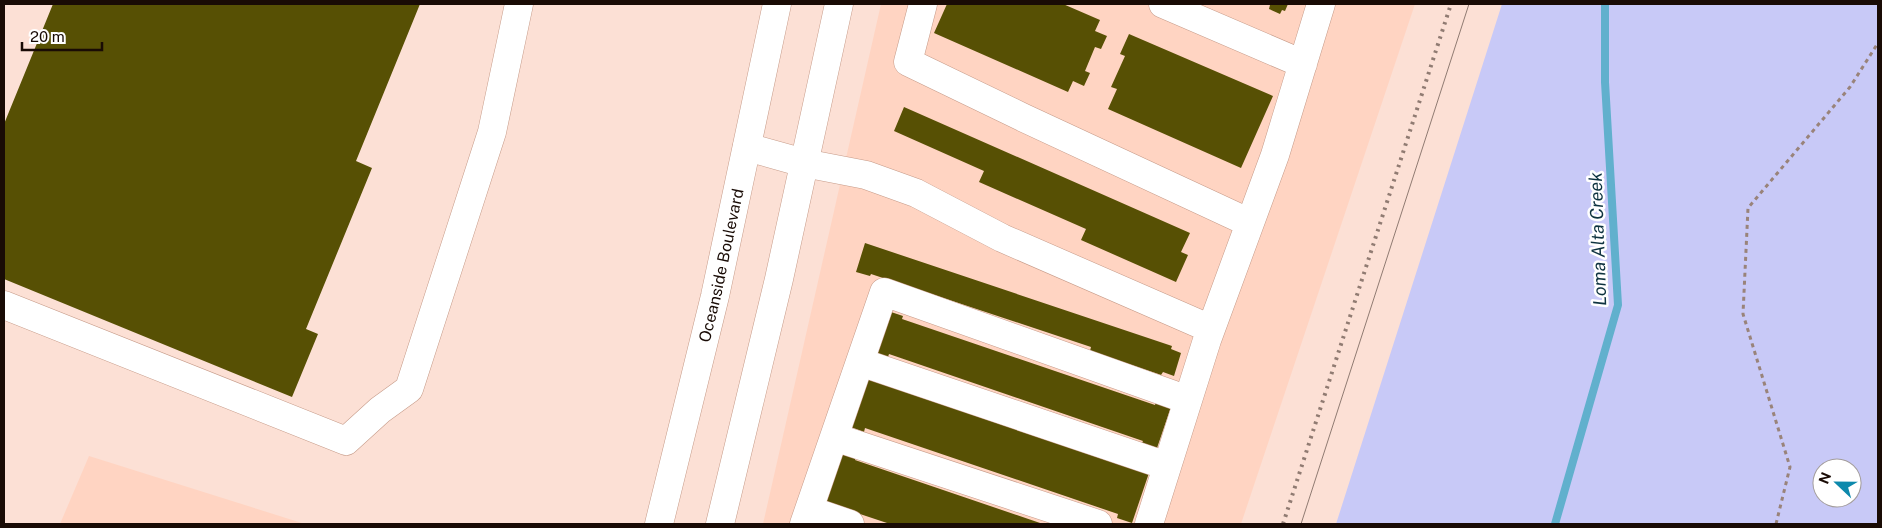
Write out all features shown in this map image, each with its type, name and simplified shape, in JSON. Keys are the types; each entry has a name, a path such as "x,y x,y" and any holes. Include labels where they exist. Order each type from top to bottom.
{"street":[{"path":"4,305 346,441 380,410 409,389 492,132 518,4"},
{"name":"Oceanside Boulevard","path":"658,524 715,296 777,4"},
{"path":"720,524 779,279 838,4"},
{"path":"923,4 908,62 1022,117 1250,222"},
{"path":"1163,4 1303,64"},
{"path":"1149,524 1211,329 1275,156 1321,4"},
{"path":"747,147 804,163 866,175 916,193 1002,238 1211,329"},
{"path":"850,524 806,517 884,292 1188,400"},
{"path":"860,362 1167,466"},
{"path":"834,437 1098,524"}],"path":[{"path":"1776,524 1790,467 1743,314 1748,208 1850,87 1878,43"}],"shaded area":[{"path":"881,4 1415,4 1241,524 763,524"},
{"path":"1502,4 1878,4 1878,524 1336,524"},
{"path":"89,456 305,524 60,524"}],"building":[{"path":"53,4 420,4 356,161 372,168 306,329 318,334 292,397 4,279 4,124"},
{"path":"947,4 1063,4 1100,20 1095,31 1107,36 1101,49 1095,47 1085,71 1090,73 1084,86 1073,81 1068,92 934,33"},
{"path":"1267,4 1288,4 1285,11 1282,10 1280,14 1269,9 1270,5"},
{"path":"1129,34 1273,96 1241,168 1108,109 1117,89 1111,87 1125,56 1120,54"},
{"path":"904,107 1190,233 1181,252 1188,255 1176,282 1081,240 1086,229 979,182 984,171 894,131"},
{"path":"865,243 1172,346 1171,349 1181,353 1174,376 1163,372 1161,375 1090,351 1091,347 871,274 870,276 856,272"},
{"path":"888,311 903,316 902,319 1155,405 1156,402 1171,407 1157,448 1142,443 1143,441 889,354 888,357 873,352"},
{"path":"867,374 1150,470 1132,523 1117,518 1118,514 865,428 864,432 848,426"},
{"path":"840,452 856,457 855,460 1043,524 890,524 839,507 822,505"}],"waterway":[{"name":"Loma Alta Creek","path":"1555,524 1618,305 1605,82 1605,4"}],"tram line":[{"path":"1301,524 1469,4"}],"railway":[{"path":"1283,524 1451,4"}]}
